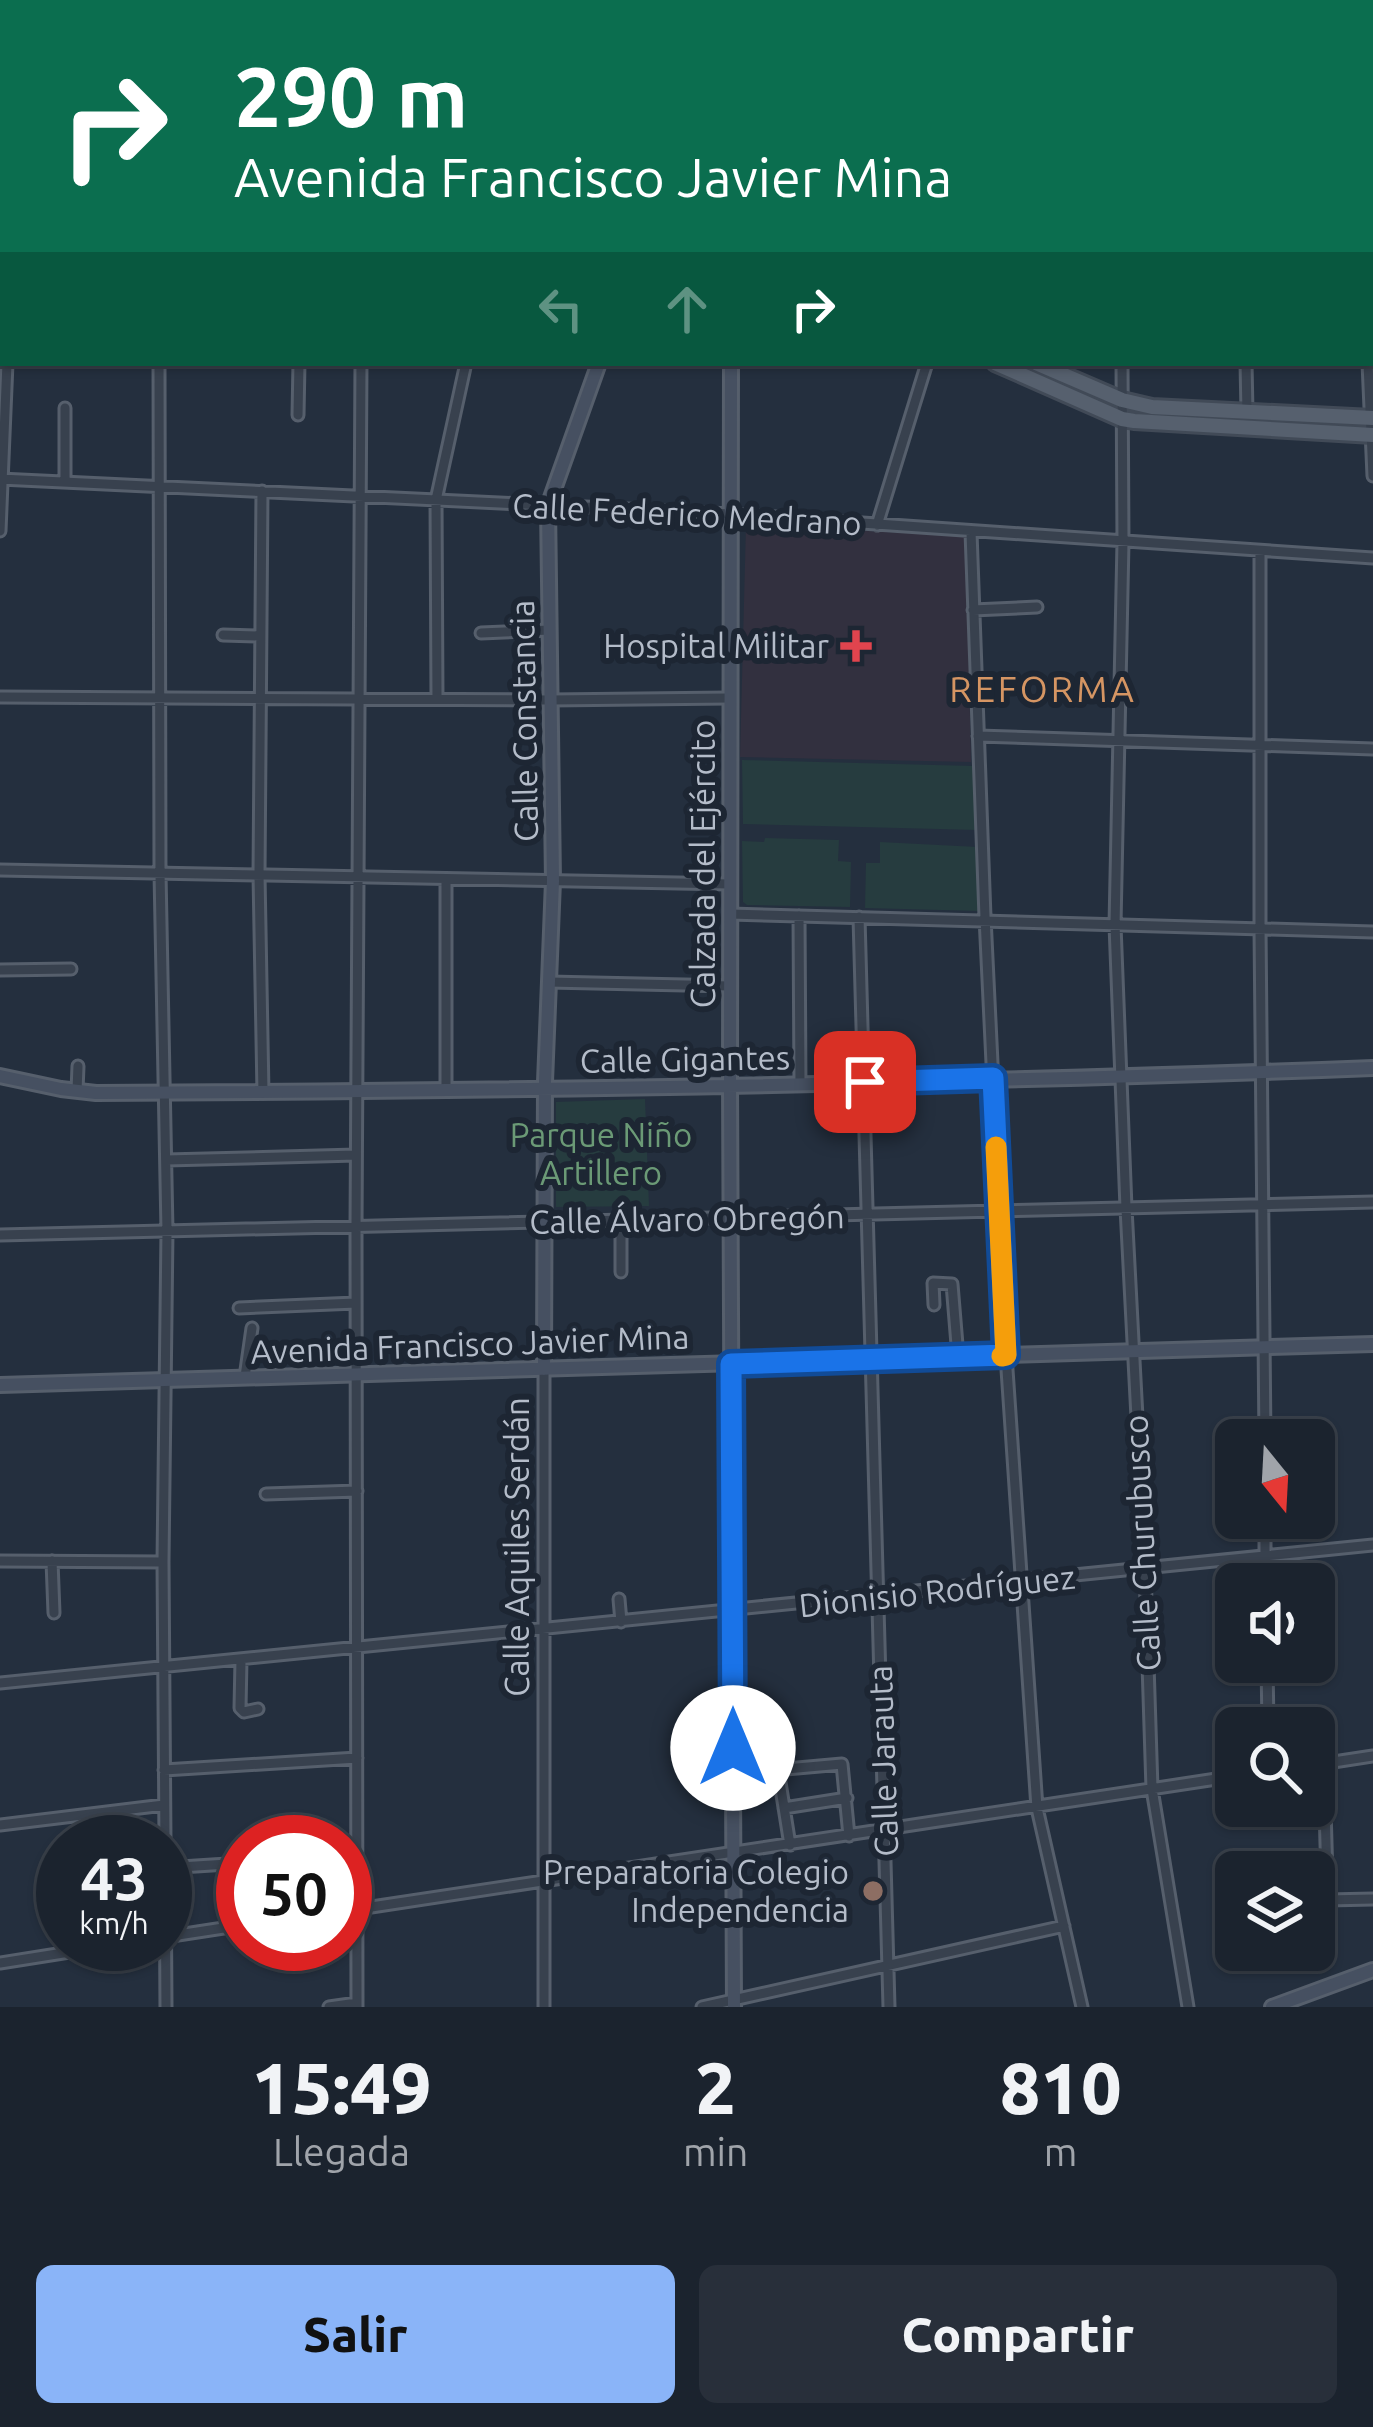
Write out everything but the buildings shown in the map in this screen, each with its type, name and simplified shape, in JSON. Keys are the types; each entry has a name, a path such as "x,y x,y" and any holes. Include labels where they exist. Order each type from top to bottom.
{"main road":[{"name":"Calle Constancia","path":"545,1087 553,881 548,506 594,366"},
{"name":"Calzada del Ejército","path":"731,366 734,2003"},
{"path":"1002,366 1122,419 1372,435"},
{"path":"1043,366 1122,400 1152,407 1372,418"},
{"name":"Calle Gigantes","path":"0,1076 77,1091 357,1093 1373,1069"},
{"name":"Calle Aquiles Serdán","path":"544,1369 545,1087"},
{"name":"Avenida Francisco Javier Mina","path":"0,1385 1373,1344"},
{"path":"1272,2007 1373,1970"}],"street":[{"path":"0,531 8,366"},
{"path":"160,366 160,873 167,1231 164,1815"},
{"path":"298,415 299,366"},
{"path":"354,1815 361,366"},
{"path":"437,698 436,500 465,366"},
{"path":"877,525 926,366"},
{"name":"Calle Churubusco","path":"1122,366 1115,925 1120,1075 1152,1790 1189,2007"},
{"path":"1246,366 1247,412"},
{"path":"1368,366 1373,476"},
{"path":"65,409 65,481"},
{"name":"Calle Federico Medrano","path":"1,479 731,514 1373,558"},
{"path":"262,490 259,875 263,1093"},
{"path":"970,532 1006,1355 1037,1808 1082,2007"},
{"path":"1260,550 1265,1419"},
{"path":"973,610 1037,607"},
{"path":"481,633 550,630"},
{"path":"223,635 260,636"},
{"path":"0,697 730,698"},
{"path":"978,736 1373,749"},
{"path":"0,870 730,884"},
{"path":"446,879 446,1090"},
{"path":"730,914 1373,932"},
{"path":"799,916 800,1084"},
{"name":"Calle Jarauta","path":"860,917 889,2007"},
{"path":"0,970 70,969"},
{"path":"549,982 730,986"},
{"path":"77,1091 78,1066"},
{"path":"166,1160 356,1155"},
{"name":"Calle Álvaro Obregón","path":"0,1235 1373,1202"},
{"path":"621,1221 621,1272"},
{"path":"934,1305 933,1283 952,1284 958,1357"},
{"path":"239,1308 356,1303"},
{"path":"245,1377 252,1328"},
{"name":"Calle Aquiles Serdán","path":"544,1369 544,2007"},
{"path":"266,1494 357,1491"},
{"path":"1265,1539 1265,1563"},
{"name":"Dionisio Rodríguez","path":"0,1683 1373,1545"},
{"path":"0,1561 163,1562"},
{"path":"52,1561 54,1613"},
{"path":"619,1599 621,1622"},
{"path":"241,1660 240,1708 244,1712 258,1708"},
{"path":"1335,1762 1373,1756"},
{"path":"164,1770 357,1758"},
{"path":"790,1844 781,1771 842,1764 849,1836"},
{"path":"372,1907 1215,1780"},
{"path":"784,1808 847,1798"},
{"path":"0,1826 164,1805"},
{"path":"1335,1900 1373,1899"},
{"path":"702,2007 1064,1926"},
{"path":"0,1963 36,1957"},
{"path":"166,1971 166,2007"},
{"path":"329,2007 357,2005 355,1971"}],"shaded area":[{"name":"Hospital Militar","path":"746,525 966,536 971,762 740,757"}],"green space":[{"path":"742,760 973,766 978,830 743,824"},
{"path":"765,838 839,840 838,861 851,862 850,907 743,902 742,841 764,842"},
{"path":"880,842 978,847 979,911 865,908 866,863 880,863"},
{"name":"Parque Niño Artillero","path":"645,1099 649,1206 556,1207 556,1102"}],"slow traffic":[{"path":"996,1147 1006,1355 1002,1356"}],"place":[{"name":"Hospital Militar","path":"856,646"},
{"name":"Preparatoria Colegio Independencia","path":"873,1891"}],"district":[{"name":"REFORMA","path":"1043,689"}],"route":[{"path":"733,1748 731,1364 1006,1355 993,1078 865,1082"}]}
